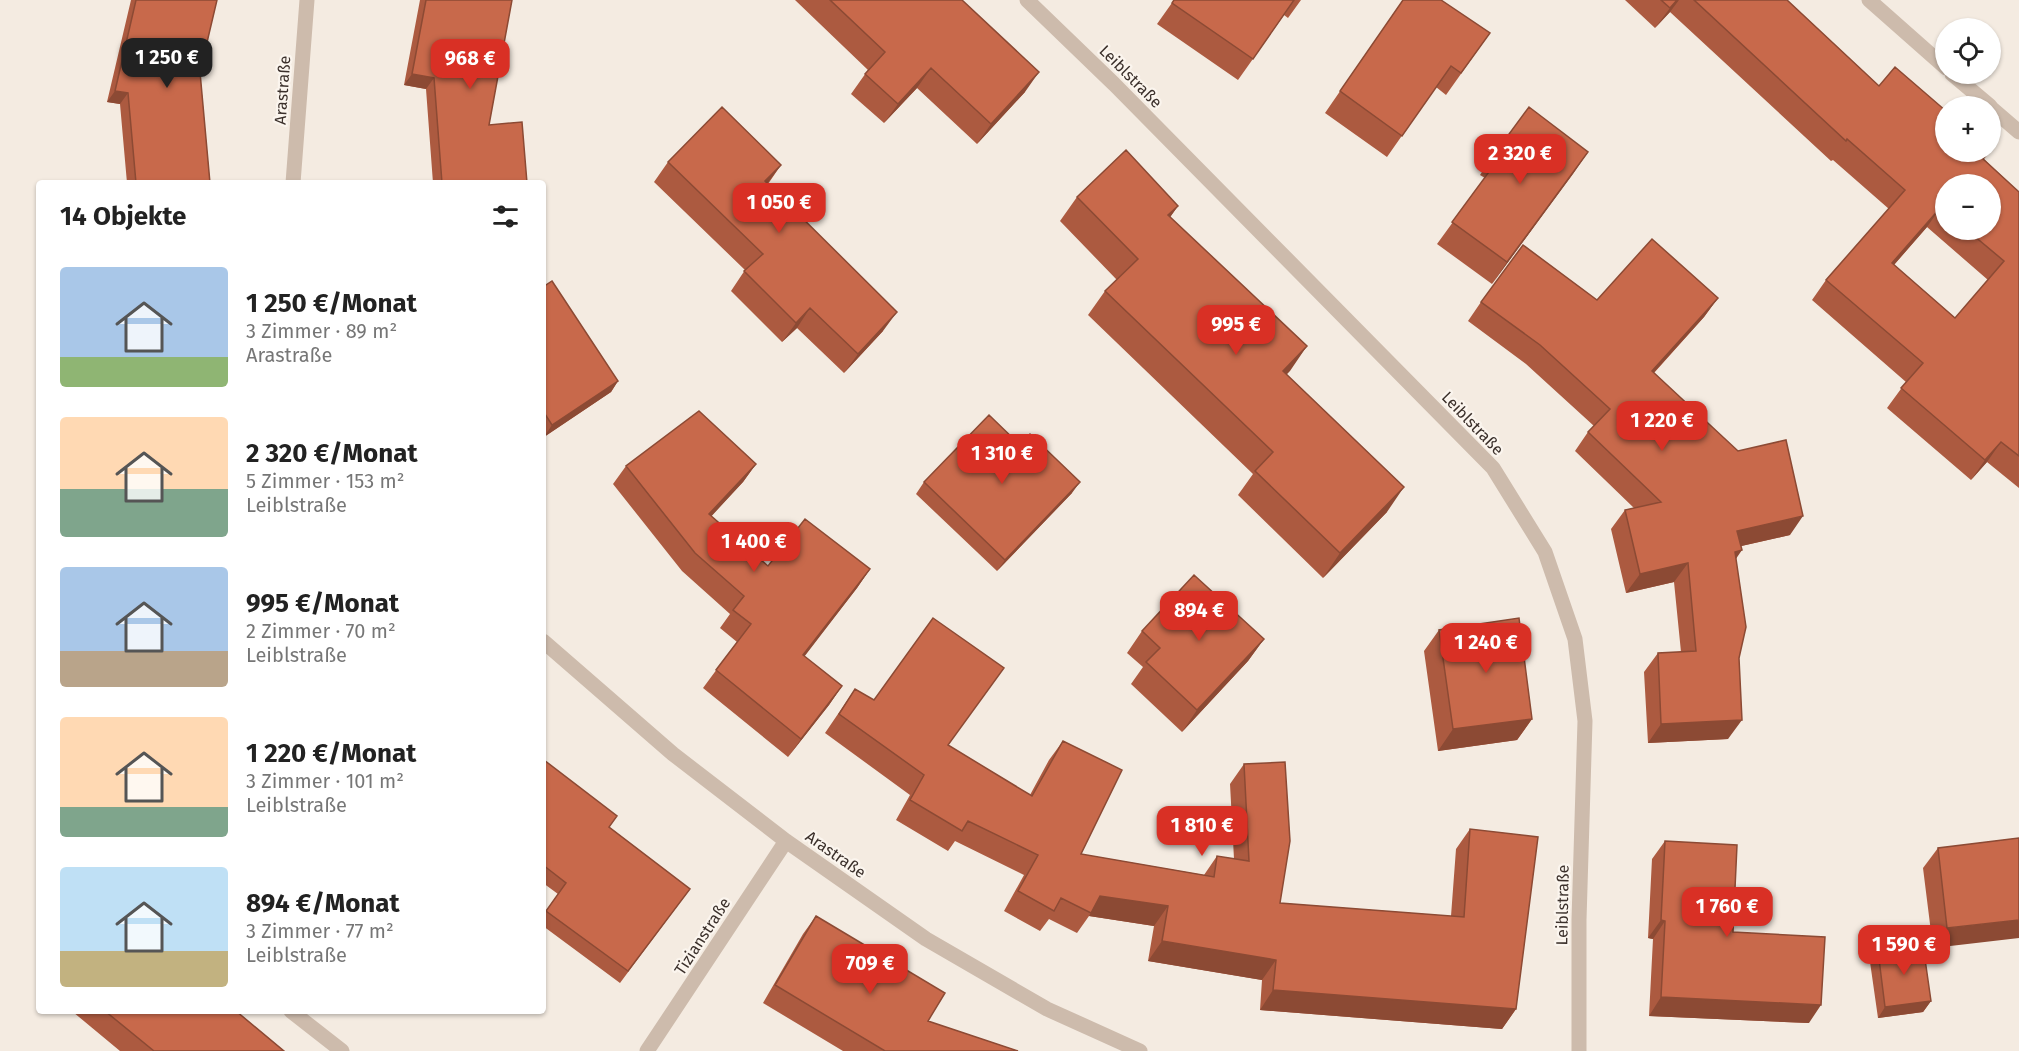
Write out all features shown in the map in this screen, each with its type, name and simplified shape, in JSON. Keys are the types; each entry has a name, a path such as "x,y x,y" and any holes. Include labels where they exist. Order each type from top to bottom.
{"street":[{"name":"Arastraße","path":"294,180 307,0"},
{"name":"Leiblstraße","path":"1027,0 1114,84 1493,468 1545,552 1575,639 1585,721 1579,920 1579,1051"},
{"path":"1869,0 1935,58"},
{"path":"1964,84 1977,96"},
{"path":"2001,116 2019,132"},
{"name":"Arastraße","path":"546,644 673,754 786,841 926,939 1047,1009 1140,1051"},
{"name":"Tizianstraße","path":"647,1051 786,841"},
{"path":"295,1014 342,1051"}],"building":[{"path":"136,0 217,0 200,72 210,180 136,180 128,93 115,91"},
{"path":"426,0 512,0 489,125 522,122 527,180 442,180 434,78 412,74"},
{"path":"830,0 962,0 1039,72 991,124 931,68 898,104 865,74 885,52"},
{"path":"1174,0 1294,0 1253,59 1172,3"},
{"path":"1403,0 1441,0 1490,33 1461,73 1451,66 1402,136 1340,91"},
{"path":"1661,0 1677,0 1670,8"},
{"path":"1694,0 1787,0 1879,86 1895,67 1935,102 1935,162 1986,162 1999,174 1935,174 1935,214 1892,263 1955,318 2004,261 1979,240 2001,240 2001,176 2019,192 2019,456 2001,442 1985,460 1901,388 1923,363 1826,280 1905,190 1847,139 1846,141"},
{"path":"722,107 781,165 765,181 897,312 858,354 810,308 796,323 744,271 763,254 668,162"},
{"path":"1529,107 1588,152 1507,262 1452,222 1500,157 1495,153"},
{"path":"1126,150 1178,206 1168,215 1307,346 1283,371 1404,487 1340,553 1255,471 1273,452 1105,291 1138,259 1077,197"},
{"path":"1652,239 1718,298 1652,371 1738,451 1786,440 1803,516 1737,531 1742,550 1735,552 1746,627 1739,658 1742,720 1661,724 1658,653 1696,651 1688,563 1640,574 1625,510 1661,502 1588,432 1610,409 1540,345 1481,302 1523,245 1597,300"},
{"path":"552,281 618,381 552,425 546,416 546,285"},
{"path":"699,411 756,464 709,514 768,566 805,519 870,569 803,655 842,686 801,739 716,670 751,624 733,610 744,596 695,553 626,466"},
{"path":"989,415 1020,445 1030,434 1080,482 1005,560 924,482"},
{"path":"1194,575 1264,639 1197,710 1146,662 1160,648 1142,631"},
{"path":"933,618 1004,668 948,745 1032,796 1063,741 1122,770 1081,854 1214,877 1217,856 1249,861 1244,764 1285,762 1290,841 1280,903 1464,917 1470,829 1538,837 1516,1009 1273,990 1276,960 1162,941 1168,906 1100,896 1091,913 1061,898 1054,911 1018,891 1038,855 968,821 962,831 910,800 924,775 839,714 855,689 874,700"},
{"path":"1519,618 1532,719 1453,729 1439,630"},
{"path":"546,762 617,816 609,827 690,889 628,971 546,911 566,883 546,867"},
{"path":"2019,838 2019,920 1947,928 1938,848"},
{"path":"1665,841 1737,845 1733,932 1825,937 1821,1005 1661,997 1665,921 1661,920"},
{"path":"816,916 945,993 928,1021 1018,1051 885,1051 775,985"},
{"path":"1923,945 1931,1001 1885,1007 1878,951"},
{"path":"109,1014 240,1014 284,1051 154,1051"}]}
